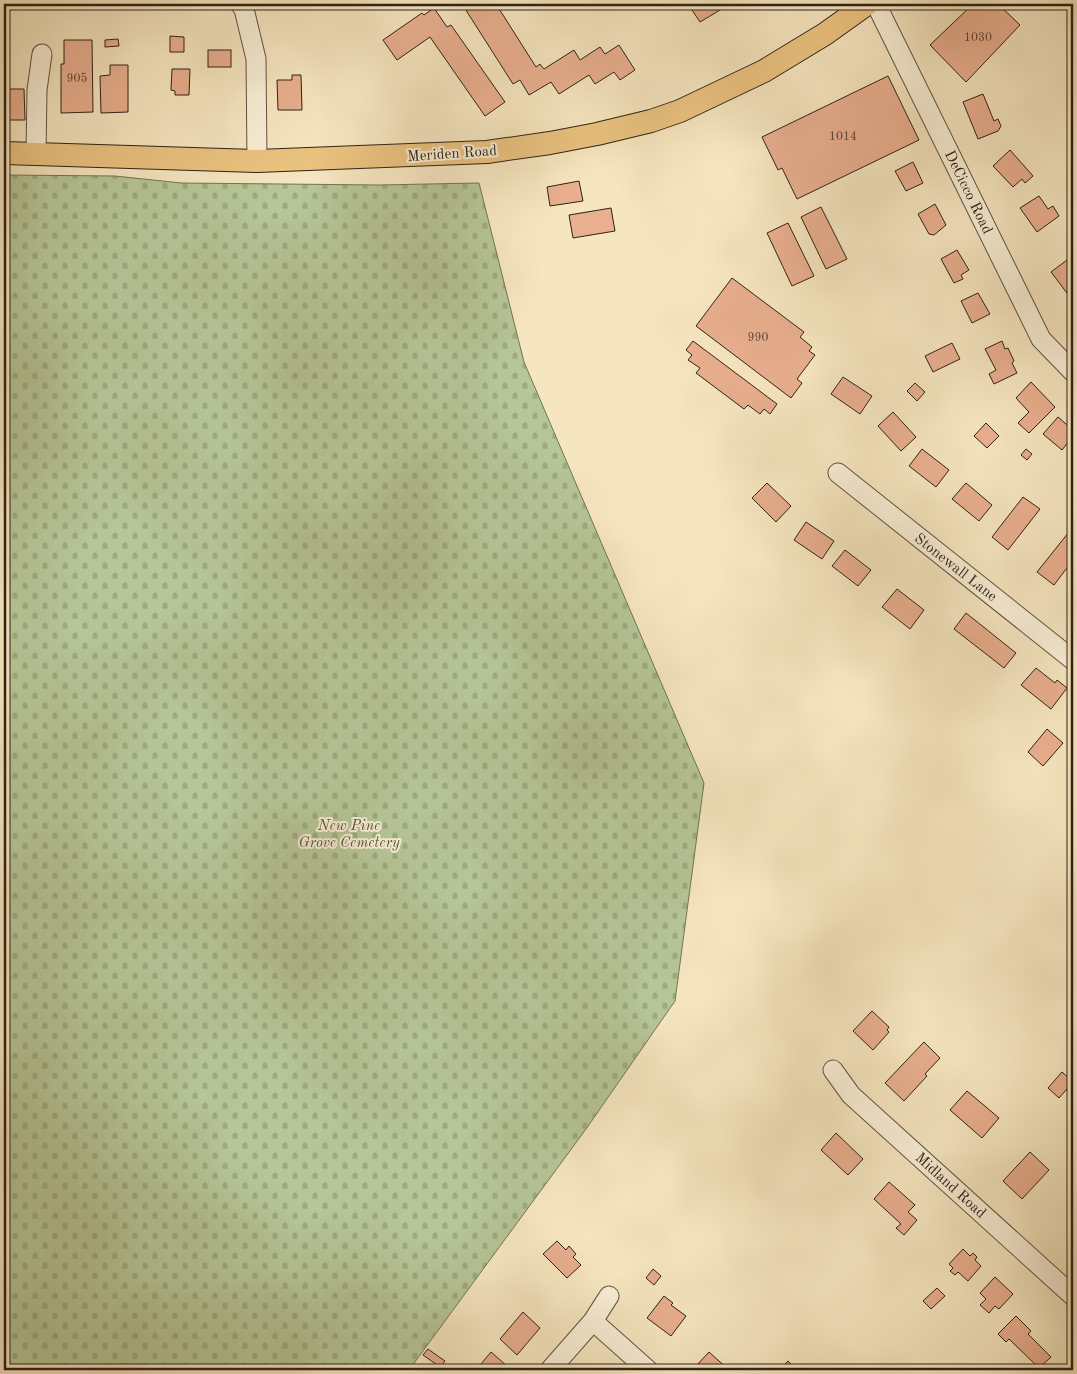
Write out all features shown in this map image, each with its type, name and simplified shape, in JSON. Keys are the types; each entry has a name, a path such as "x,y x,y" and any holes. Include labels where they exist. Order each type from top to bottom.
{"main road":[{"name":"Meriden Road","path":"4,153 257,161 487,152 588,136 651,121 680,111 764,71 825,34 867,4"}],"street":[{"path":"240,4 244,9 256,59 257,161"},
{"name":"DeCicco Road","path":"876,4 1041,339 1073,372"},
{"path":"36,153 37,90 42,54"},
{"name":"Stonewall Lane","path":"838,473 1073,660"},
{"name":"Midland Road","path":"833,1070 851,1095 1073,1296"},
{"path":"550,1370 593,1321 609,1296"},
{"path":"593,1321 648,1370"}],"green space":[{"name":"New Pine Grove Cemetery","path":"4,175 115,176 181,183 379,185 479,183 524,362 704,783 675,1001 586,1129 409,1370 4,1370"}],"building":[{"path":"134,4 147,4 139,10"},
{"path":"462,4 496,4 536,67 540,64 544,69 574,50 580,60 600,47 605,54 619,45 635,70 620,80 614,72 595,84 589,75 559,94 551,82 529,95 520,80 513,84"},
{"path":"688,4 730,4 700,22"},
{"path":"973,4 998,4 1020,25 966,82 930,45"},
{"path":"434,8 447,27 451,25 505,102 485,116 430,37 397,60 383,40 422,13 424,15"},
{"path":"170,36 184,37 184,52 170,52"},
{"path":"118,39 119,46 105,47 105,40"},
{"path":"64,40 92,40 93,112 61,113 61,64 64,64"},
{"path":"208,50 231,50 231,67 208,67"},
{"path":"110,65 128,65 128,112 101,113 100,76 110,75"},
{"path":"172,69 190,69 189,95 175,95 175,91 171,90"},
{"path":"292,75 301,75 302,110 278,110 277,80 292,80"},
{"path":"888,76 919,140 797,199 782,168 778,170 762,137"},
{"path":"4,89 24,89 25,120 4,120"},
{"path":"983,94 994,121 998,119 1001,126 998,131 978,139 963,102"},
{"path":"1010,150 1033,176 1025,183 1022,179 1013,187 993,166"},
{"path":"913,162 923,183 906,191 895,171"},
{"path":"579,181 583,201 550,206 547,187"},
{"path":"1039,196 1048,209 1053,206 1059,216 1037,232 1020,208"},
{"path":"935,204 946,225 934,235 929,234 918,214"},
{"path":"821,207 847,259 826,269 801,217"},
{"path":"611,208 615,231 573,238 569,215"},
{"path":"788,223 814,276 792,286 767,233"},
{"path":"957,250 969,270 961,275 963,279 954,283 941,259"},
{"path":"1071,257 1073,260 1073,301 1051,272"},
{"path":"732,278 804,332 800,337 812,347 809,351 815,355 797,379 802,383 791,398 696,326"},
{"path":"978,293 990,314 972,323 961,301"},
{"path":"1073,333 1073,347 1067,341"},
{"path":"693,341 777,404 770,414 764,409 760,414 748,405 744,409 696,373 700,368 688,360 692,355 686,350"},
{"path":"1002,341 1005,349 1008,348 1017,373 994,384 989,374 996,370 985,349"},
{"path":"952,343 960,359 933,372 925,356"},
{"path":"843,377 872,396 860,414 831,394"},
{"path":"1031,382 1055,407 1029,433 1018,423 1029,412 1016,398"},
{"path":"915,383 925,392 917,401 907,391"},
{"path":"893,412 916,437 901,451 878,426"},
{"path":"1058,417 1073,430 1073,436 1062,450 1043,434"},
{"path":"986,423 999,436 987,448 974,436"},
{"path":"922,449 949,470 936,487 909,466"},
{"path":"1026,449 1032,454 1027,460 1021,455"},
{"path":"767,483 791,506 776,522 752,498"},
{"path":"966,483 992,505 979,521 952,499"},
{"path":"1023,497 1040,509 1008,550 992,537"},
{"path":"806,522 834,541 822,559 794,540"},
{"path":"1069,532 1073,535 1073,560 1054,585 1037,572"},
{"path":"845,550 871,570 858,586 832,566"},
{"path":"897,589 924,610 910,629 882,607"},
{"path":"966,613 1016,653 1004,668 954,629"},
{"path":"1036,668 1055,683 1057,680 1067,688 1051,709 1021,685"},
{"path":"1047,729 1063,743 1043,766 1028,752"},
{"path":"872,1011 889,1027 887,1030 889,1032 873,1050 853,1031"},
{"path":"924,1042 940,1058 925,1074 927,1076 904,1101 885,1083"},
{"path":"1062,1072 1073,1082 1059,1098 1048,1088"},
{"path":"967,1091 999,1118 982,1138 950,1110"},
{"path":"836,1133 863,1159 848,1175 821,1150"},
{"path":"1030,1152 1049,1170 1022,1199 1003,1181"},
{"path":"889,1182 915,1205 908,1212 917,1220 904,1235 896,1228 901,1224 874,1199"},
{"path":"557,1241 566,1250 569,1246 576,1254 573,1257 581,1265 567,1278 543,1254"},
{"path":"963,1249 970,1256 973,1253 977,1257 975,1260 981,1266 968,1281 958,1272 955,1275 950,1271 953,1268 949,1264"},
{"path":"653,1269 661,1276 654,1285 646,1278"},
{"path":"995,1277 1013,1294 999,1309 995,1306 989,1313 980,1305 986,1299 980,1293"},
{"path":"937,1288 945,1296 931,1309 923,1301"},
{"path":"664,1296 673,1303 671,1305 686,1316 671,1336 647,1318"},
{"path":"523,1312 540,1328 517,1355 500,1339"},
{"path":"1016,1316 1031,1331 1028,1334 1051,1357 1039,1368 1009,1339 1006,1342 998,1334"},
{"path":"428,1349 445,1361 440,1367 423,1355"},
{"path":"491,1352 507,1366 504,1370 476,1370"},
{"path":"709,1352 729,1370 701,1370 696,1366"},
{"path":"788,1361 794,1368 793,1370 781,1368"}]}
